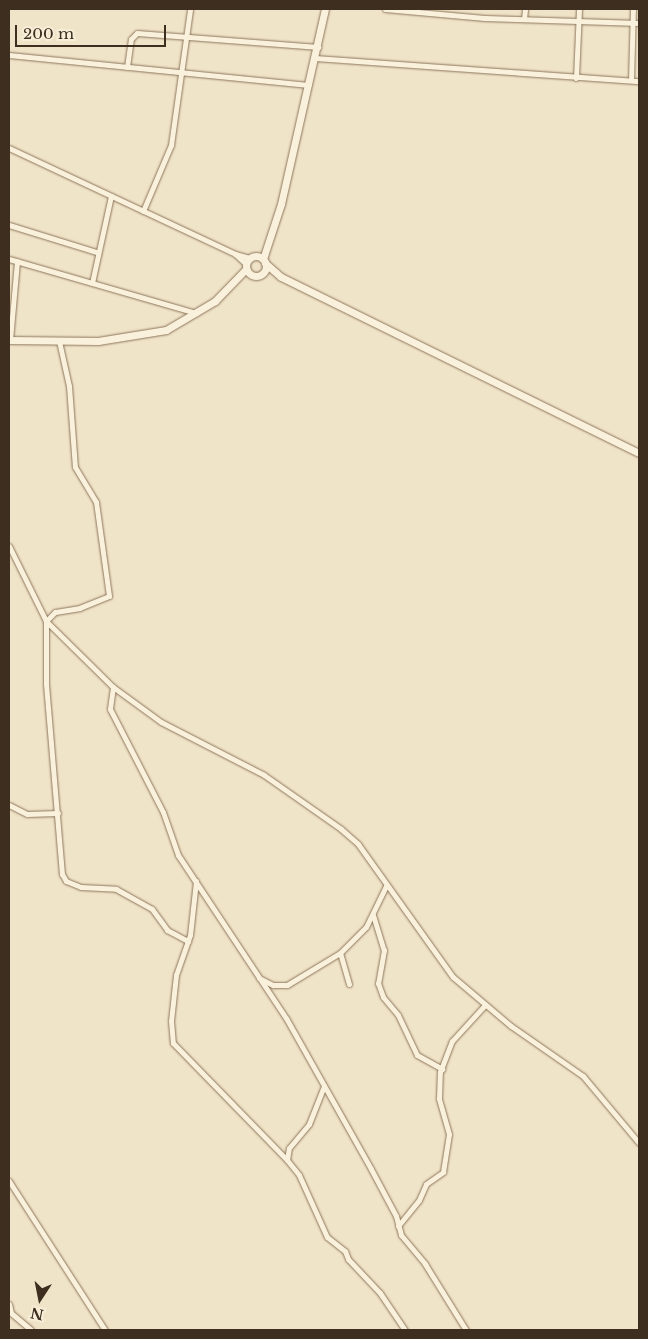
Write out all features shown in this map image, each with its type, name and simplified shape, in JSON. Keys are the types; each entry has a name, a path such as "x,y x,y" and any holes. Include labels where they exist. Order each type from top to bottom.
{"main road":[{"path":"262,274 265,244 281,204 318,47 324,9"},
{"path":"235,283 249,262 265,244"},
{"path":"249,262 264,261 282,277 639,453"},
{"path":"249,262 253,275"},
{"path":"9,340 59,342 124,339 166,330 198,314 235,283 253,275 262,274 282,277"}],"street":[{"path":"143,212 171,145 183,73 190,9"},
{"path":"385,9 428,15 639,23"},
{"path":"524,19 525,9"},
{"path":"576,78 579,9"},
{"path":"632,80 633,9"},
{"path":"127,67 132,35 186,36 318,47"},
{"path":"9,55 308,85"},
{"path":"315,58 383,66 469,67 576,78 639,81"},
{"path":"9,148 249,262"},
{"path":"92,283 96,252 111,196"},
{"path":"9,225 96,252"},
{"path":"9,259 198,314"},
{"path":"9,340 16,262"},
{"path":"59,342 69,386 75,467 96,502 109,596 80,608 55,612 46,621 46,684 62,874 66,881 81,887 116,889 152,909 167,930 188,941"},
{"path":"9,546 46,621 113,687 155,718 264,774 341,829 358,844 386,886 453,976 485,1005 584,1076 639,1143"},
{"path":"113,687 110,709 163,812 178,855 287,1019 371,1169 401,1236 425,1264 466,1330"},
{"path":"9,805 27,814 58,813"},
{"path":"196,881 188,941 176,975 171,1026 173,1043 287,1160 298,1175 327,1237 345,1251 348,1259 380,1292 405,1330"},
{"path":"257,976 273,985 287,986 340,953 373,915 386,886"},
{"path":"373,915 384,950 378,983 383,997 398,1015 417,1055 442,1069"},
{"path":"340,953 349,984"},
{"path":"398,1226 419,1200 426,1184 442,1172 449,1138 439,1098 442,1069 452,1041 485,1005"},
{"path":"287,1160 289,1148 309,1124 324,1086"},
{"path":"9,1181 105,1330"},
{"path":"9,1304 11,1313 31,1330"}]}
